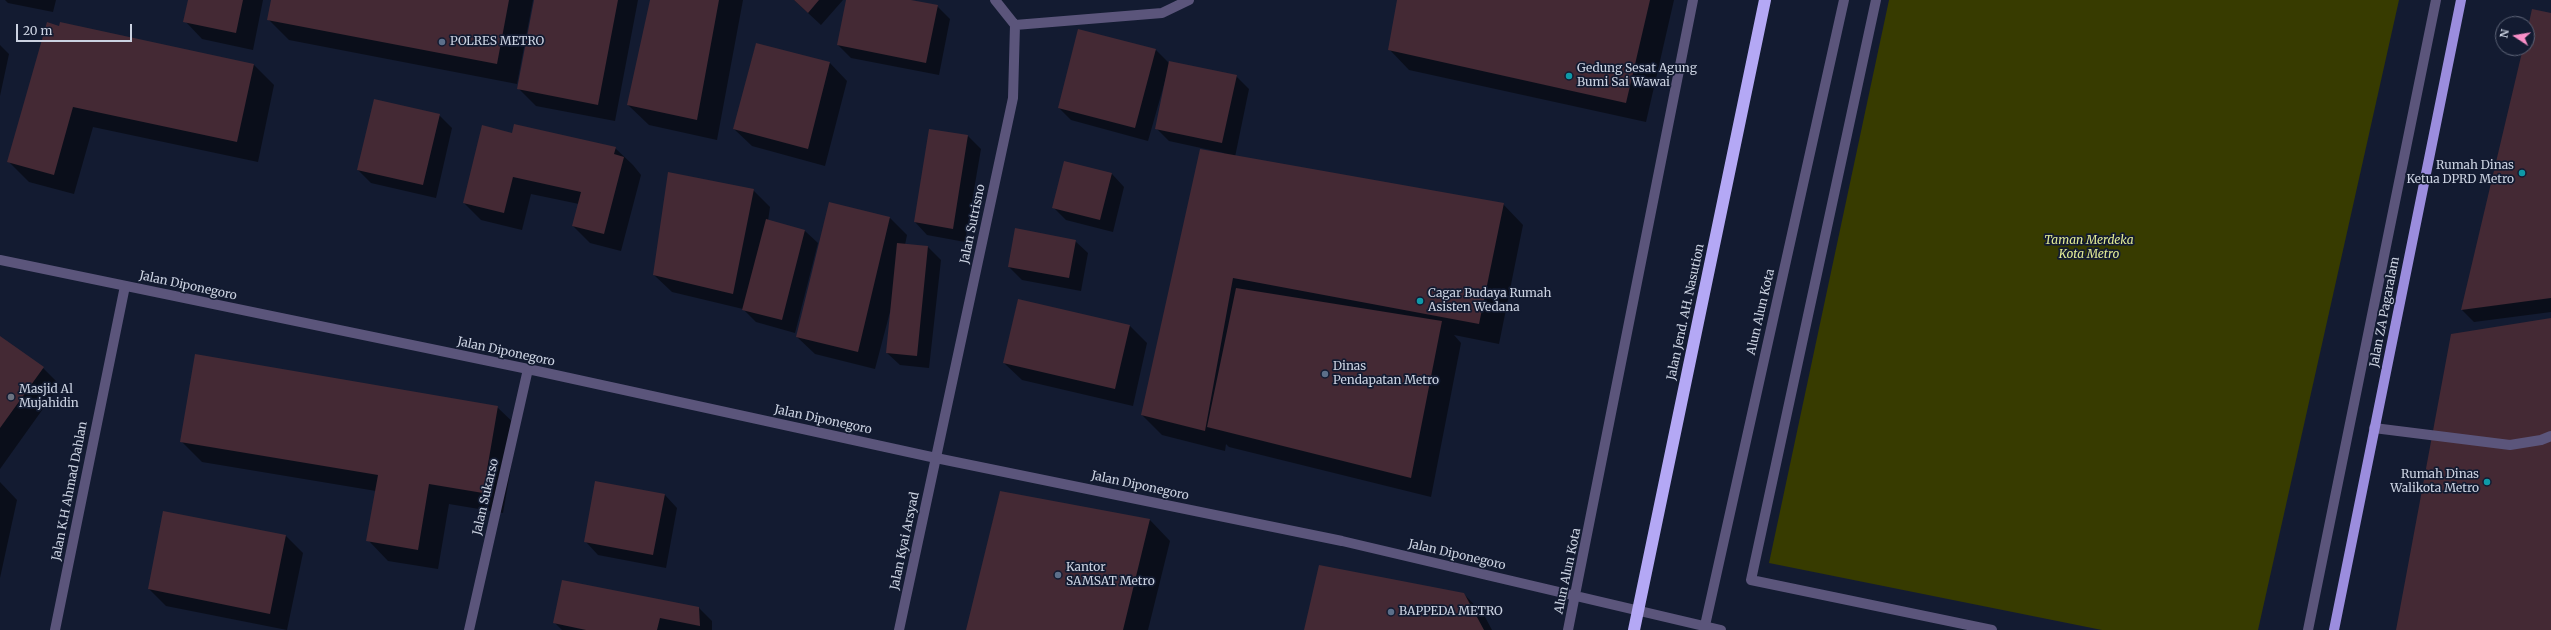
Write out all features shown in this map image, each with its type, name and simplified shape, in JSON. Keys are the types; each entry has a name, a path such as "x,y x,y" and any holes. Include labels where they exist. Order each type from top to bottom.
{"highway":[{"name":"Jalan Jend. AH. Nasution","path":"1634,630 1764,0"}],"main road":[{"name":"Jalan ZA Pagaralam","path":"2334,630 2461,0"}],"street":[{"path":"995,0 1015,25 1162,13 1189,0"},
{"name":"Alun Alun Kota","path":"1568,630 1576,596 1693,0"},
{"name":"Alun Alun Kota","path":"1704,628 1844,0"},
{"path":"1876,0 1751,580 1992,630"},
{"path":"2308,630 2436,0"},
{"name":"Jalan Sutrisno","path":"936,458 1013,98 1015,25"},
{"name":"Jalan Diponegoro","path":"0,260 528,369 936,458 1342,541 1639,610 1704,628 1721,630"},
{"name":"Jalan K.H Ahmad Dahlan","path":"55,630 125,286"},
{"name":"Jalan Sukarso","path":"469,630 528,369"},
{"path":"2374,428 2510,445 2542,440 2551,436"},
{"name":"Jalan Kyai Arsyad","path":"899,630 936,458"}],"green space":[{"name":"Taman Merdeka Kota Metro","path":"1889,0 2399,0 2258,630 2102,630 1769,563"}],"building":[{"path":"188,0 243,0 236,33 183,22"},
{"name":"POLRES METRO","path":"271,0 509,0 497,64 267,20"},
{"path":"534,0 618,0 598,105 517,89"},
{"path":"650,0 719,0 697,120 627,105"},
{"path":"794,0 819,0 808,13"},
{"path":"846,0 911,0 938,5 926,63 837,45"},
{"name":"Gedung Sesat Agung Bumi Sai Wawai","path":"1397,0 1650,0 1626,103 1388,50"},
{"name":"Rumah Dinas Ketua DPRD Metro","path":"2532,9 2551,13 2551,298 2461,310 2521,56 2535,56 2535,16 2530,16"},
{"path":"47,22 59,26 60,22 254,64 237,142 73,107 54,175 7,162"},
{"path":"1078,29 1156,49 1135,128 1058,108"},
{"path":"756,43 830,62 808,149 733,129"},
{"path":"1169,61 1237,75 1222,143 1155,129"},
{"path":"374,99 440,114 423,185 357,170"},
{"path":"514,124 616,147 614,154 624,157 604,234 572,226 581,192 513,177 504,213 463,203 482,125 512,133"},
{"path":"929,129 968,135 953,229 914,222"},
{"name":"Cagar Budaya Rumah Asisten Wedana","path":"1200,149 1504,203 1479,324 1233,278 1205,431 1141,415"},
{"path":"1064,161 1112,173 1100,220 1052,208"},
{"path":"668,172 754,189 733,294 653,275"},
{"path":"829,202 890,217 858,352 796,337"},
{"path":"766,219 805,230 782,320 742,310"},
{"path":"1015,228 1076,240 1069,278 1008,267"},
{"path":"897,243 928,246 917,356 886,353"},
{"name":"Dinas Pendapatan Metro","path":"1236,288 1442,321 1411,478 1207,427"},
{"path":"1018,299 1130,325 1115,389 1003,363"},
{"name":"Rumah Dinas Walikota Metro","path":"2551,318 2551,630 2396,630 2451,334"},
{"name":"Masjid Al Mujahidin","path":"0,336 44,367 0,428"},
{"path":"195,354 498,406 483,493 429,484 418,550 366,541 378,475 180,442"},
{"path":"595,481 665,494 653,555 584,542"},
{"name":"Kantor SAMSAT Metro","path":"1000,491 1150,519 1123,630 966,630"},
{"path":"163,511 286,535 270,614 148,589"},
{"name":"BAPPEDA METRO","path":"1319,565 1464,593 1484,630 1304,630"},
{"path":"562,580 699,607 700,626 660,618 657,630 586,630 553,623"}],"place":[{"name":"POLRES METRO","path":"442,42"},
{"name":"Gedung Sesat Agung Bumi Sai Wawai","path":"1569,76"},
{"name":"Rumah Dinas Ketua DPRD Metro","path":"2522,173"},
{"name":"Cagar Budaya Rumah Asisten Wedana","path":"1420,301"},
{"name":"Dinas Pendapatan Metro","path":"1325,374"},
{"name":"Masjid Al Mujahidin","path":"11,397"},
{"name":"Rumah Dinas Walikota Metro","path":"2487,482"},
{"name":"Kantor SAMSAT Metro","path":"1058,575"},
{"name":"BAPPEDA METRO","path":"1391,612"}]}
